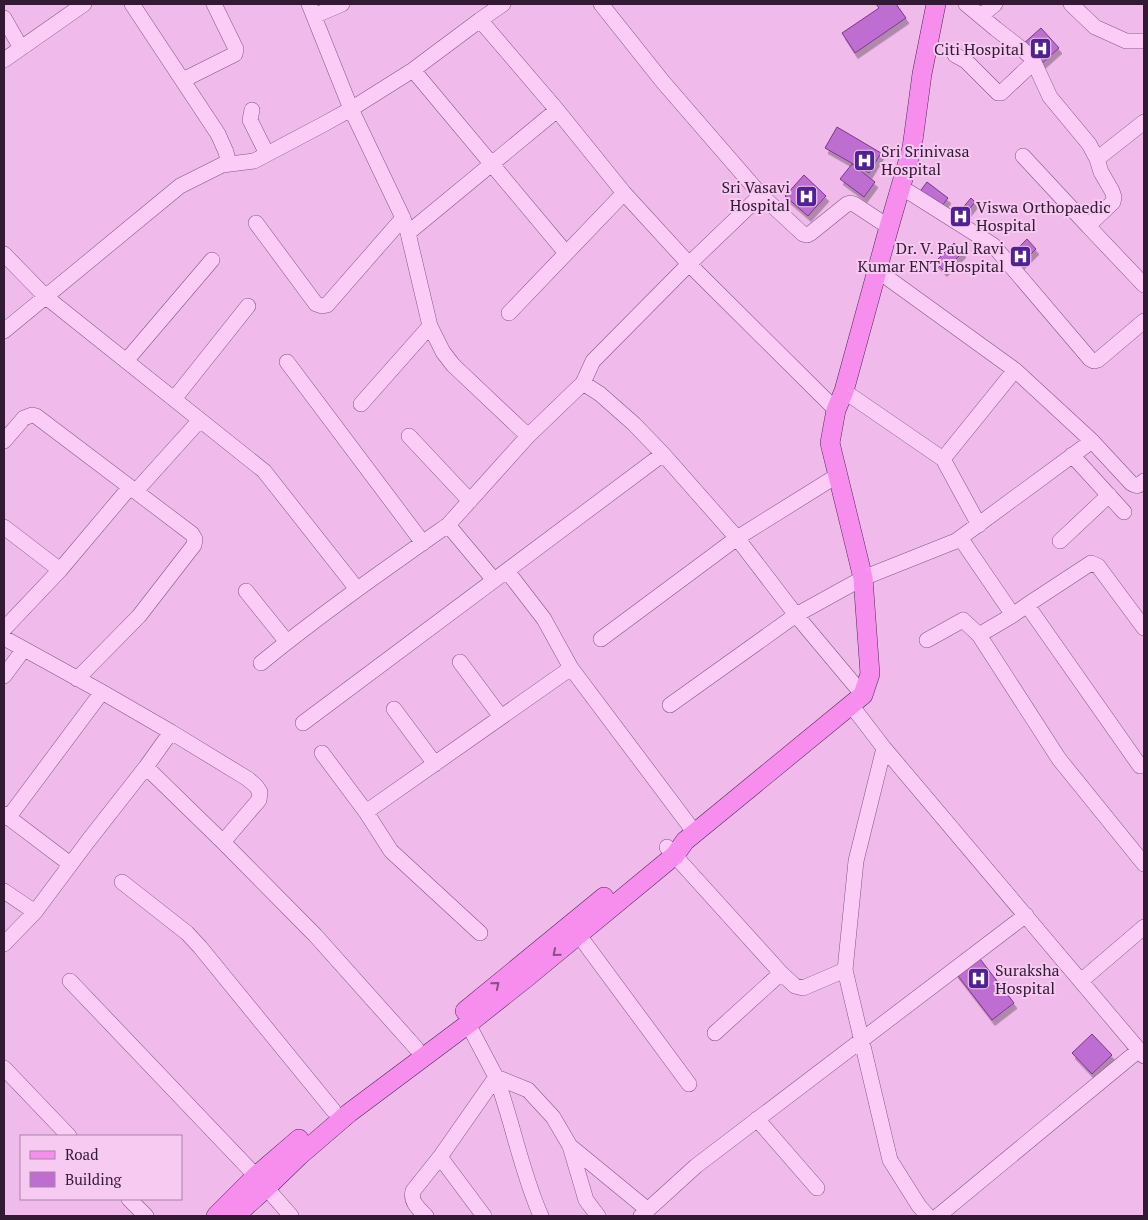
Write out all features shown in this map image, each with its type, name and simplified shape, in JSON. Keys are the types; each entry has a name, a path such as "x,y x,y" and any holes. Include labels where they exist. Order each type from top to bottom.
{"main road":[{"path":"216,1216 299,1156 349,1113 468,1024 521,973 857,700 870,674 863,578 830,443 836,410 844,391 912,148 922,74 936,4"},
{"path":"235,1216 261,1182 333,1110 460,1015 578,934 680,844"}],"street":[{"path":"132,4 218,134 229,164"},
{"path":"182,80 236,52 236,48 214,4"},
{"path":"342,4 312,10 351,109 403,218 430,326 443,352 453,365 528,436"},
{"path":"4,330 180,186 222,165 254,161 351,109 413,70 503,4"},
{"path":"601,4 664,82 761,195 803,234 811,233 846,204 850,203 889,227"},
{"path":"966,4 1032,58 1050,97 1089,144 1114,196 1113,202 1088,226"},
{"path":"981,16 995,4"},
{"path":"1071,4 1095,27 1126,41 1144,41"},
{"path":"4,60 76,6"},
{"path":"4,18 21,48"},
{"path":"480,20 557,110 624,193 689,264 836,410"},
{"path":"955,55 966,61 998,93 1001,93 1034,62"},
{"path":"413,70 566,253"},
{"path":"252,110 250,120 267,154"},
{"path":"408,234 557,110"},
{"path":"1097,159 1144,122"},
{"path":"1023,156 1144,285"},
{"path":"901,187 993,245 1090,359 1098,360 1144,321"},
{"path":"509,313 624,193"},
{"path":"261,663 357,590 448,525 528,436 583,383 593,361 689,264 761,195"},
{"path":"256,224 316,304 322,306 328,305 403,218"},
{"path":"4,254 46,297 264,471 357,590"},
{"path":"126,361 212,260"},
{"path":"878,270 1015,370 1092,441 1135,486 1139,486 1144,481"},
{"path":"174,399 248,306"},
{"path":"361,404 430,326"},
{"path":"287,362 423,543"},
{"path":"943,459 1015,370"},
{"path":"583,383 600,394 634,424 737,538 796,615 857,700 884,748 1142,1053 938,1216"},
{"path":"844,391 943,459 979,525"},
{"path":"4,441 24,418 32,415 36,416 192,534 195,539 194,545 139,616 77,679"},
{"path":"4,630 133,489 200,420"},
{"path":"409,436 470,501"},
{"path":"956,541 1092,441"},
{"path":"303,723 663,454"},
{"path":"1072,456 1124,512"},
{"path":"600,639 737,538 838,475"},
{"path":"1060,541 1109,495"},
{"path":"448,525 494,580"},
{"path":"4,527 60,570"},
{"path":"670,705 796,615 863,578 961,539 1013,615"},
{"path":"979,635 1013,615 1090,563 1098,566 1144,628"},
{"path":"507,571 544,619 571,668 680,844 781,973 795,986 802,988 845,970"},
{"path":"246,591 287,642"},
{"path":"1026,605 1140,766"},
{"path":"927,640 963,620 979,635 1059,759 1144,864"},
{"path":"4,638 171,732 248,779 256,786 260,792 259,800 223,842"},
{"path":"4,676 24,650"},
{"path":"460,662 501,717"},
{"path":"366,812 571,668"},
{"path":"70,864 6,816 102,692"},
{"path":"394,709 435,764"},
{"path":"4,944 35,912 70,864 146,768 171,732"},
{"path":"884,748 856,861 845,970 860,1040 890,1160 919,1206 928,1216"},
{"path":"322,753 366,812 391,851 480,933"},
{"path":"146,768 315,935 416,1048"},
{"path":"122,882 187,933 200,947 333,1110"},
{"path":"4,890 35,912"},
{"path":"570,1146 644,1213 696,1166 1026,915"},
{"path":"1081,981 1144,927"},
{"path":"578,934 689,1084"},
{"path":"715,1033 781,973"},
{"path":"70,981 291,1216"},
{"path":"468,1024 496,1077 524,1172 541,1216"},
{"path":"4,1068 68,1135"},
{"path":"496,1077 528,1090 553,1117 570,1146 586,1200 598,1216"},
{"path":"426,1216 413,1201 414,1191 496,1077"},
{"path":"757,1119 817,1188"},
{"path":"440,1157 484,1216"},
{"path":"130,1200 146,1216"}],"building":[{"path":"876,4 896,4 906,18 855,53 842,33 879,8"},
{"path":"1041,28 1059,48 1040,65 1023,44"},
{"path":"837,127 881,153 869,173 825,148"},
{"path":"852,164 875,182 864,197 840,179"},
{"path":"804,175 826,196 808,216 785,196"},
{"path":"927,182 948,198 936,214 915,198"},
{"path":"971,198 975,202 960,221 955,217"},
{"path":"1027,239 1036,249 1016,269 1009,262 1022,249 1019,247"},
{"path":"954,243 963,252 944,271 935,262"},
{"path":"977,955 1014,1003 992,1020 955,972"},
{"path":"1092,1034 1112,1055 1092,1074 1072,1053"}],"place":[{"name":"Citi Hospital","path":"1040,49"},
{"name":"Sri Srinivasa Hospital","path":"865,160"},
{"name":"Sri Vasavi Hospital","path":"806,196"},
{"name":"Viswa Orthopaedic Hospital","path":"960,216"},
{"name":"Dr. V. Paul Ravi Kumar ENT Hospital","path":"1020,257"},
{"name":"Suraksha Hospital","path":"979,979"}]}
